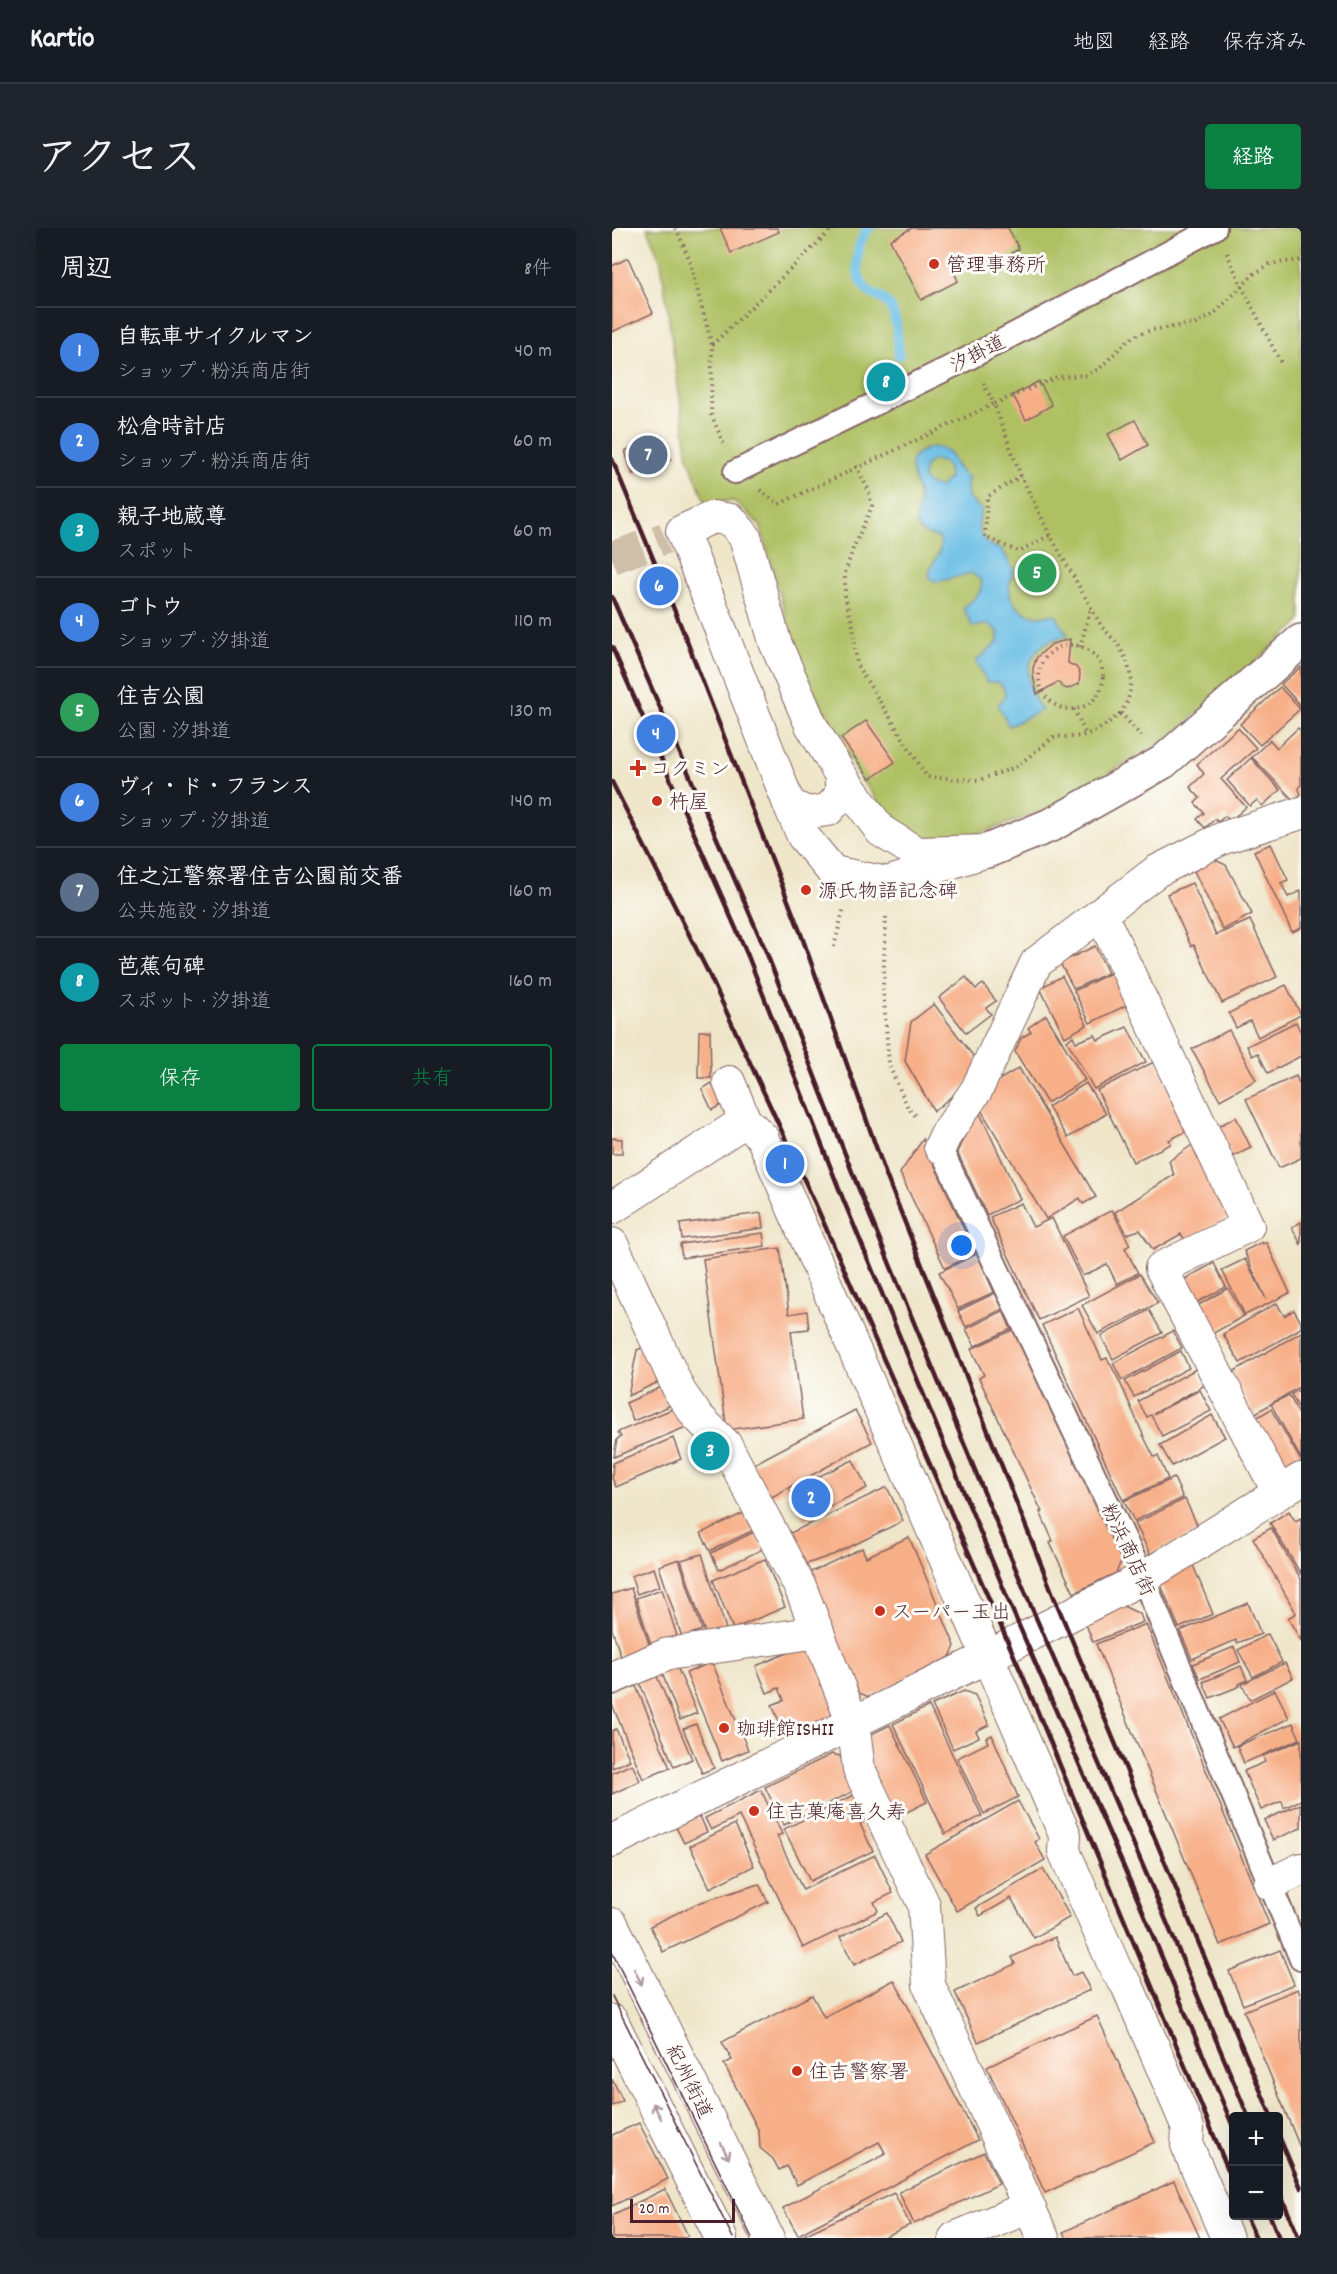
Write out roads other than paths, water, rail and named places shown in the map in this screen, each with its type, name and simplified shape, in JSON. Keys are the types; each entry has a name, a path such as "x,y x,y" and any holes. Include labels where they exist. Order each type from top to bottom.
{"street":[{"name":"汐掛道","path":"735,472 1220,238"},
{"path":"987,851 917,853 881,831 841,776 812,725 775,642 745,537 731,520 713,517 674,534 803,836 832,872 887,884 987,851 1053,824 1163,762 1301,641"},
{"path":"789,804 807,813 828,810 841,795 841,776"},
{"path":"942,1141 977,1089 1036,963 1156,871 1214,842 1301,813"},
{"path":"612,1841 1143,1578 1290,1486 1161,1268 1248,1226 1101,914"},
{"path":"729,1082 745,1121 762,1137 1065,1835 1064,1851 1116,1971 1127,1985 1188,2128 1187,2145 1227,2238"},
{"path":"612,1208 745,1121"},
{"name":"粉浜商店街","path":"942,1141 1143,1578 1301,1959"},
{"path":"612,1244 680,1392 697,1416 726,1445 801,1589 853,1723 859,1769 924,1905 929,1984 1043,2238"},
{"path":"612,1677 669,1654 818,1632"},
{"path":"1270,1884 1301,1869"},
{"name":"紀州街道","path":"612,1924 768,2238"},
{"path":"612,2021 721,2238"},
{"path":"955,2238 1029,2207"}],"water":[{"path":"933,447 947,452 960,471 969,478 968,498 982,510 979,523 981,535 989,544 1002,549 1014,571 1010,582 1012,600 1018,607 1034,616 1055,614 1068,636 1054,639 1043,645 1035,653 1030,663 1030,686 1042,710 1009,726 998,705 1005,696 1004,688 998,682 987,682 976,661 998,642 998,631 988,624 973,627 963,608 979,593 981,580 971,573 937,582 929,575 941,544 939,538 922,532 917,525 919,500 911,469 915,456","holes":["933,460 943,462 948,468 949,478 940,487 930,485 923,478 925,466"]}],"waterway":[{"path":"869,228 861,241 857,258 859,275 866,289 884,300 892,310 896,322 899,355"}],"tunnel":[{"path":"612,558 665,538"}],"tram line":[{"path":"612,1952 752,2238"},
{"path":"612,1996 733,2238"}],"railway":[{"path":"612,459 683,631 801,934 886,1175 1054,1597 1269,2112"},
{"path":"612,597 765,949 858,1187 1031,1606 1246,2112"},
{"path":"612,647 748,956 841,1194 1014,1614 1229,2117"},
{"path":"612,782 708,972 815,1203 1022,1674 1229,2172"},
{"path":"1283,2146 1301,2188"},
{"path":"1283,2201 1299,2238"},
{"path":"1248,2220 1256,2238"},
{"path":"1272,2220 1279,2238"}],"place":[{"name":"管理事務所","path":"934,264"},
{"name":"芭蕉句碑","path":"886,382"},
{"name":"住之江警察署住吉公園前交番","path":"648,455"},
{"name":"住吉公園","path":"1037,573"},
{"name":"ヴィ・ド・フランス","path":"659,586"},
{"name":"ゴトウ","path":"656,734"},
{"name":"コクミン","path":"638,768"},
{"name":"杵屋","path":"657,801"},
{"name":"源氏物語記念碑","path":"806,890"},
{"name":"自転車サイクルマン","path":"785,1164"},
{"name":"親子地蔵尊","path":"710,1451"},
{"name":"松倉時計店","path":"811,1498"},
{"name":"スーパー玉出","path":"880,1611"},
{"name":"珈琲館ISHII","path":"724,1728"},
{"name":"住吉菓庵喜久寿","path":"754,1811"},
{"name":"住吉警察署","path":"797,2071"}]}
